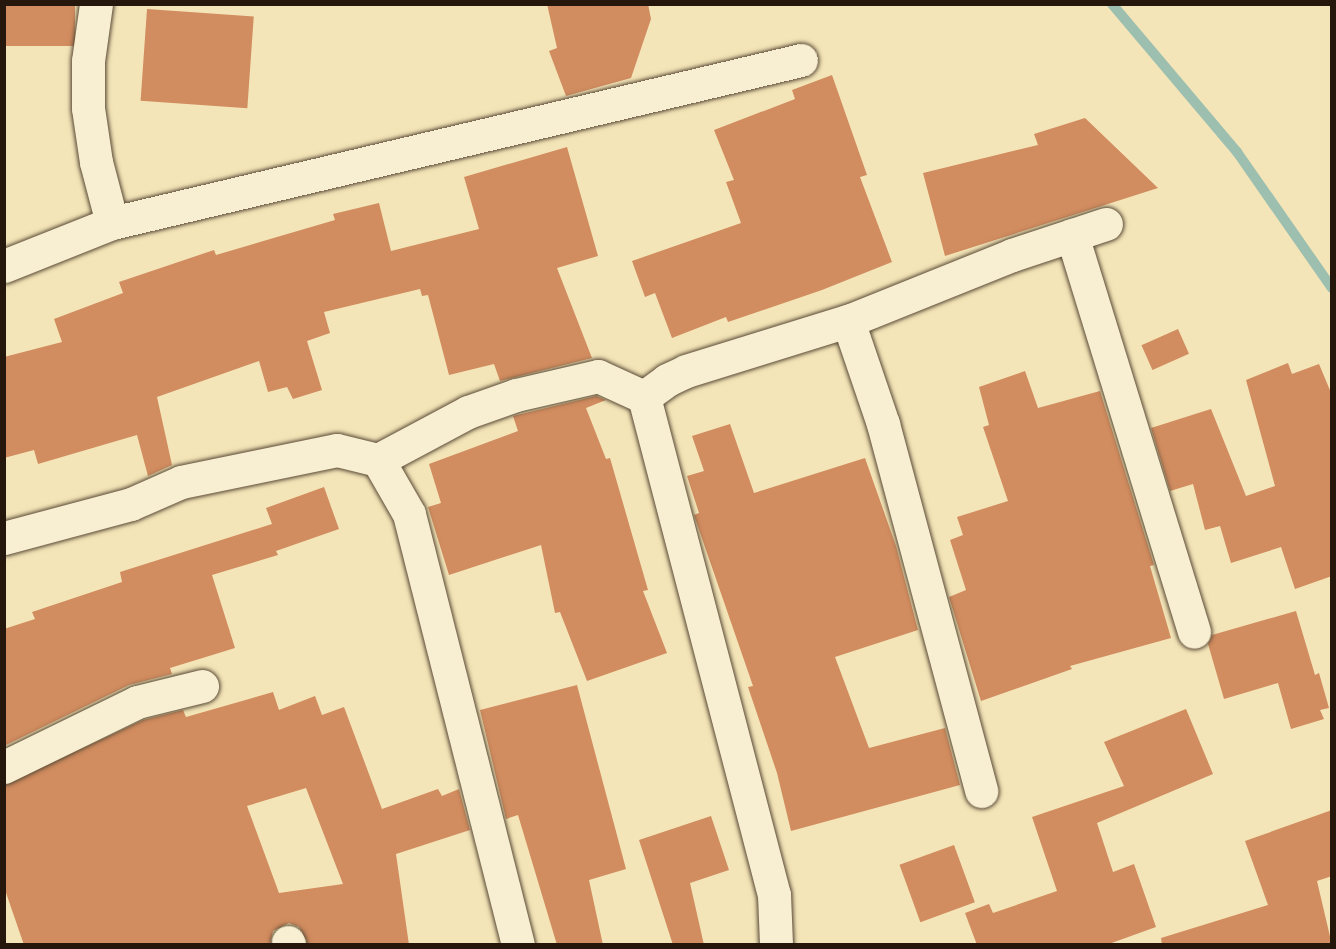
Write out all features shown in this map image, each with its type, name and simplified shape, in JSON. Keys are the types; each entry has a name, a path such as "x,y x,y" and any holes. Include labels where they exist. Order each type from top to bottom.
{"street":[{"path":"96,4 88,61 88,108 96,162 112,223"},
{"path":"4,266 112,223 801,60"},
{"path":"644,398 667,380 686,371 848,321 1106,224"},
{"path":"1072,235 1194,632"},
{"path":"848,321 883,424 981,791"},
{"path":"4,538 131,504 181,482 337,450 378,460 468,412 516,395 598,376 644,398 774,895 776,945"},
{"path":"378,460 409,514 518,945"},
{"path":"4,767 137,702 202,686"}],"building":[{"path":"4,4 75,4 75,46 4,46"},
{"path":"547,4 648,4 651,19 631,78 566,96 549,51 557,48"},
{"path":"147,9 254,16 247,108 141,101"},
{"path":"832,75 867,175 860,177 892,262 822,290 728,322 726,317 672,338 655,293 645,297 632,261 741,223 726,182 734,180 714,130 795,99 792,90"},
{"path":"1085,118 1158,188 945,256 923,173 1038,145 1034,134"},
{"path":"567,147 598,256 557,268 592,358 500,381 494,364 449,375 428,295 422,296 420,289 324,312 330,333 307,341 322,390 293,399 287,387 268,392 259,361 157,397 172,465 148,476 137,435 38,464 34,450 4,458 4,357 62,342 54,319 123,293 119,282 214,250 216,255 335,220 333,214 379,203 391,251 479,229 464,177"},
{"path":"1178,329 1189,354 1152,370 1141,345"},
{"path":"1288,363 1292,374 1319,364 1332,395 1332,576 1295,589 1281,547 1231,563 1220,526 1205,530 1193,484 1170,491 1151,428 1211,409 1246,496 1275,486 1246,380"},
{"path":"1025,371 1038,408 1100,391 1154,565 1150,566 1171,638 1070,666 1072,669 981,701 949,597 966,590 950,540 963,535 957,517 1008,501 983,427 989,425 979,387"},
{"path":"596,396 606,400 586,408 606,459 610,458 648,590 643,591 667,653 587,681 560,612 555,613 541,545 449,575 428,507 441,503 429,464 518,431 513,416"},
{"path":"730,424 754,493 865,458 896,546 918,630 835,657 869,748 945,728 960,785 791,831 777,773 748,687 753,686 694,515 699,513 687,476 704,471 692,436"},
{"path":"324,487 339,529 276,551 278,555 212,575 235,648 170,668 172,674 129,685 4,746 4,629 35,619 32,612 122,582 120,572 272,524 266,508"},
{"path":"1296,611 1315,675 1319,673 1329,708 1320,710 1324,719 1291,729 1278,683 1224,699 1208,644 1212,635"},
{"path":"577,685 626,869 589,880 603,945 557,945 518,815 506,819 480,710"},
{"path":"273,692 279,710 315,696 322,715 344,707 382,809 438,789 442,796 459,789 470,830 396,854 409,945 308,945 299,927 289,923 273,931 270,945 24,945 4,887 4,785 143,720 183,710 186,717","holes":["306,788 343,884 279,893 247,806"]},
{"path":"1186,709 1213,774 1097,823 1113,872 1134,864 1156,927 1106,945 977,945 965,913 989,904 993,913 1057,891 1032,817 1124,786 1104,742"},
{"path":"1332,810 1332,876 1317,881 1332,945 1162,945 1161,938 1268,905 1245,841"},
{"path":"711,816 729,870 690,883 704,945 673,945 639,840"},
{"path":"954,845 975,902 920,922 899,865"}],"waterway":[{"path":"1112,4 1237,152 1332,288"}]}
